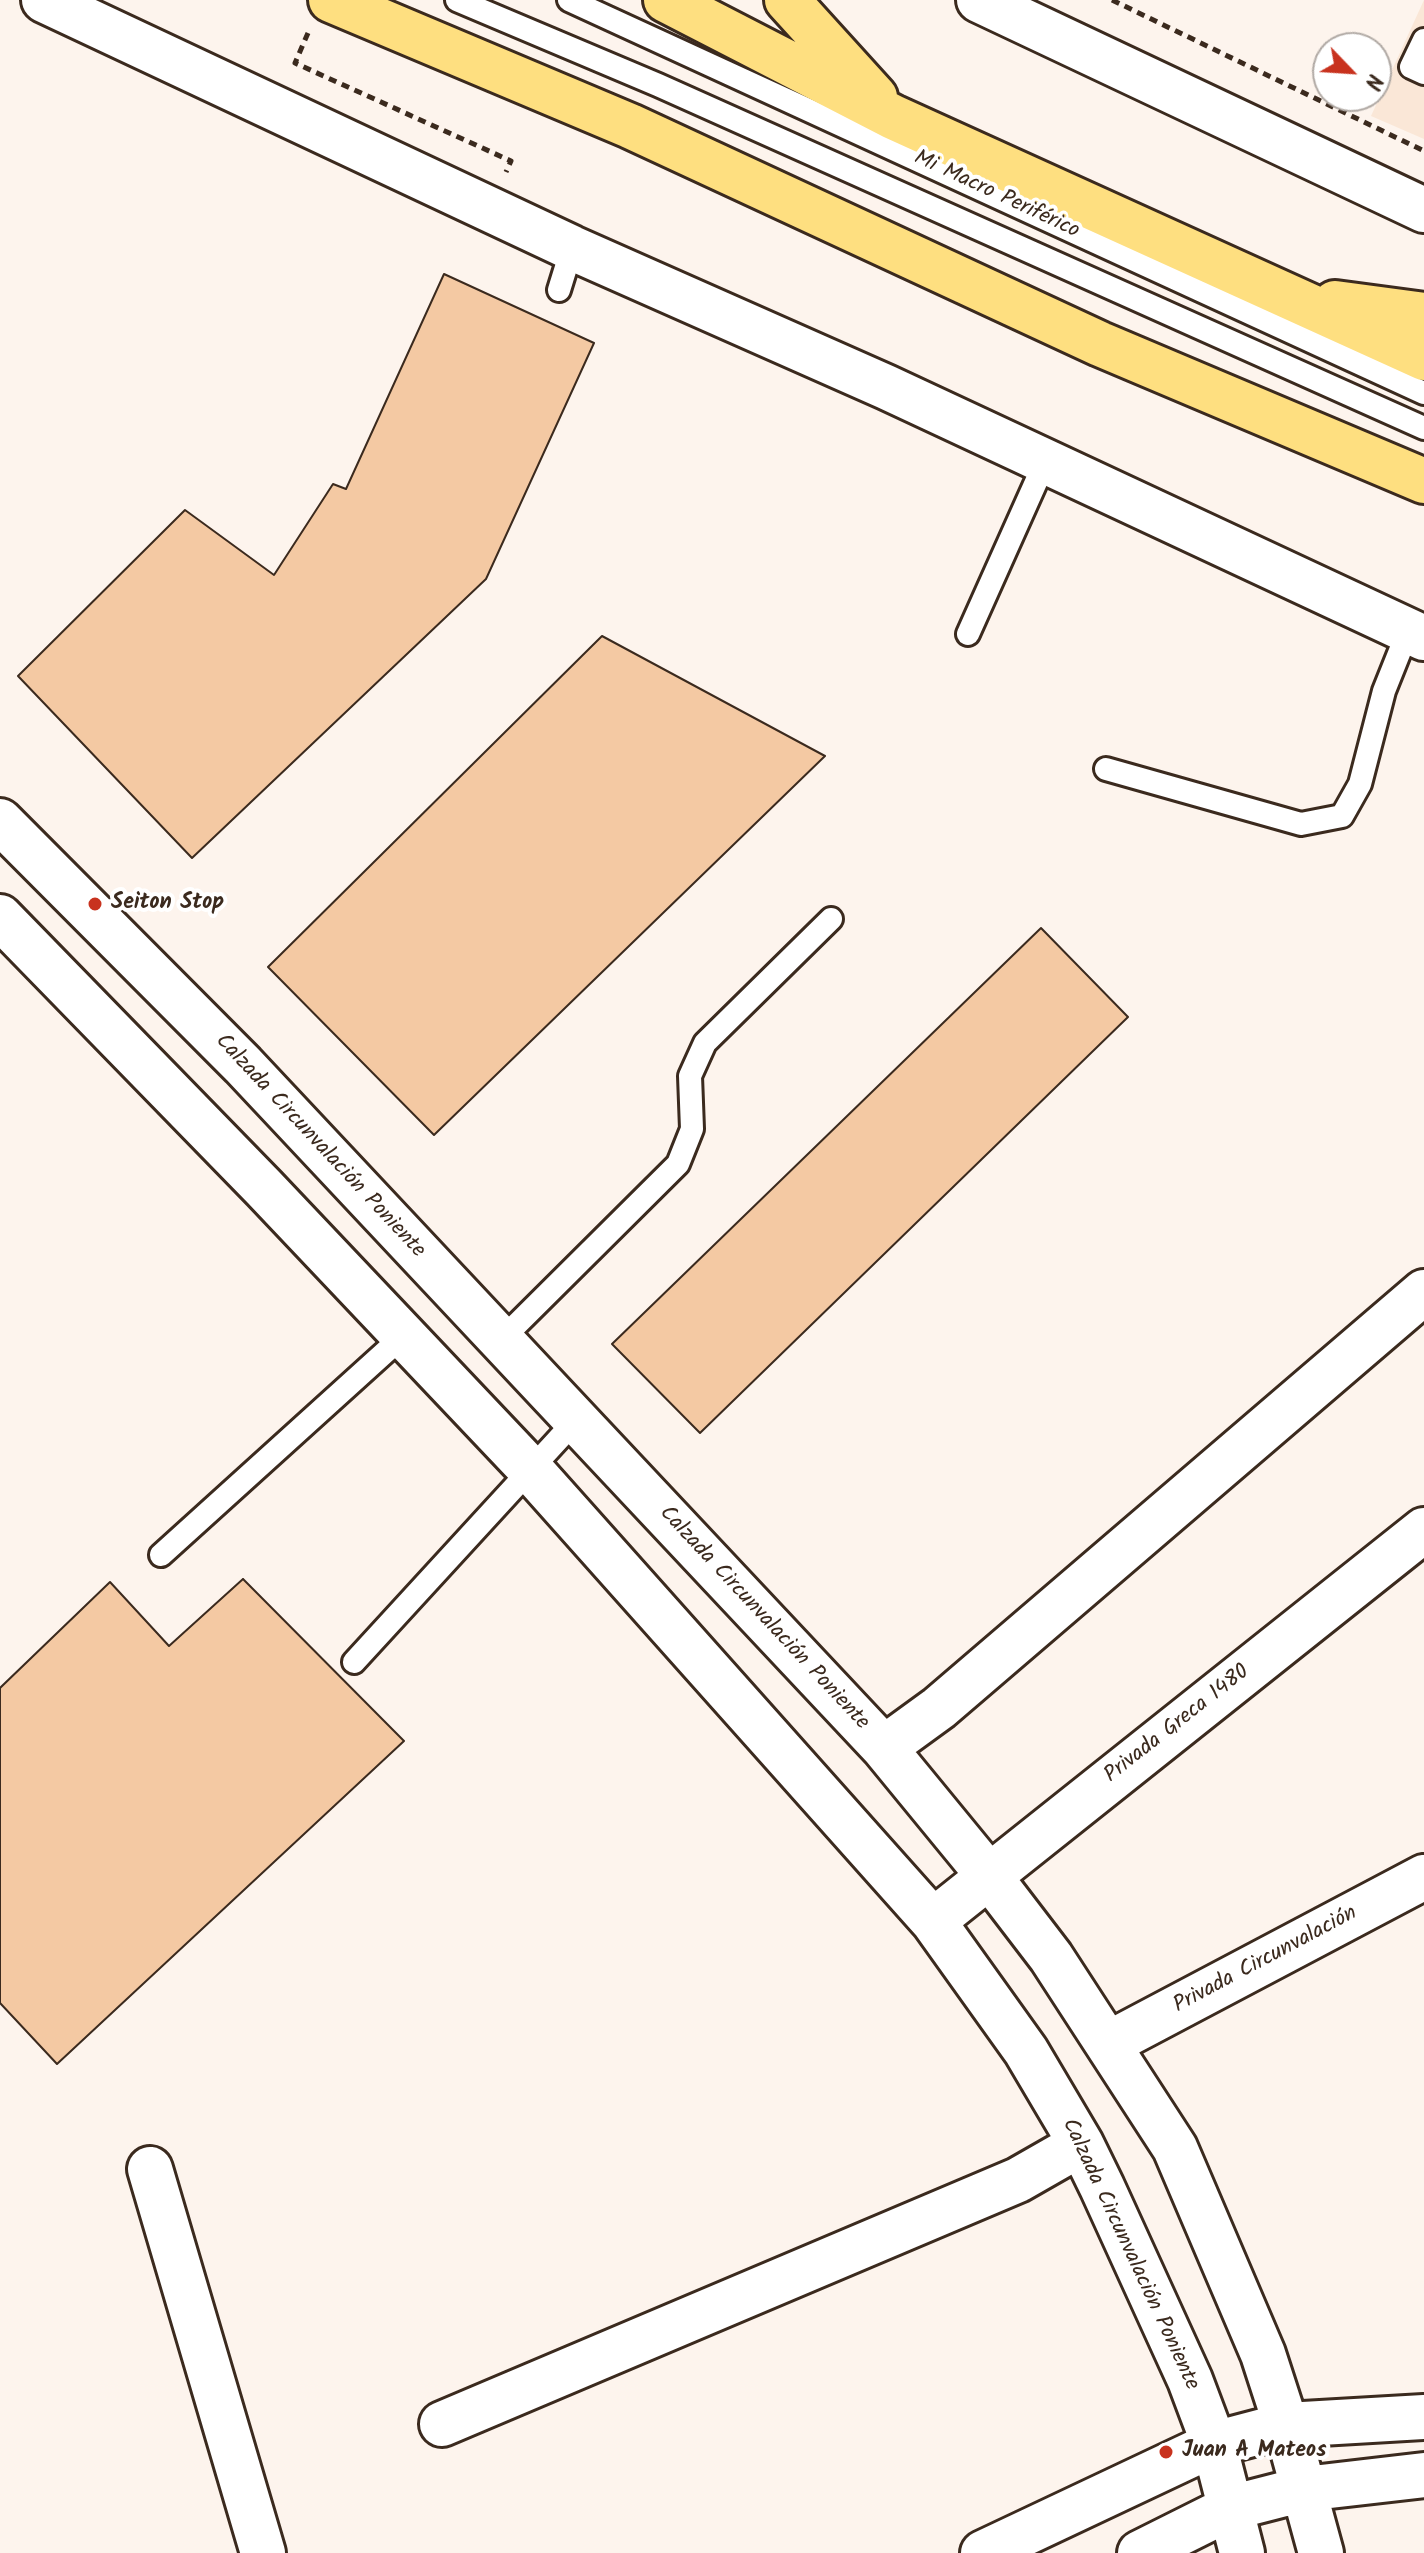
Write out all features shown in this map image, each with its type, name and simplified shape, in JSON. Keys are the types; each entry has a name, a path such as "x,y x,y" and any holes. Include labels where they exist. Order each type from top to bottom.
{"highway":[{"path":"331,0 630,126 1100,344 1424,481"},
{"path":"666,0 893,117 1424,358"},
{"path":"787,0 893,117"},
{"path":"1289,297 1424,315"}],"street":[{"path":"44,0 80,11 572,248 886,387 1416,634"},
{"path":"979,0 1424,210"},
{"name":"Calzada Circunvalación Poniente","path":"1,825 243,1065 884,1748 1051,1957 1175,2148 1263,2354 1321,2553"},
{"path":"5,932 65,887"},
{"name":"Calzada Circunvalación Poniente","path":"5,932 264,1188 530,1469 933,1921 1026,2051 1081,2144 1190,2380 1214,2444 1242,2553"},
{"path":"264,1188 313,1140"},
{"path":"884,1748 939,1708 1424,1292"},
{"name":"Privada Greca 1480","path":"933,1921 1424,1530"},
{"name":"Privada Circunvalación","path":"1108,2044 1424,1877"},
{"path":"442,2424 1018,2180 1081,2144"},
{"path":"150,2169 263,2553"},
{"path":"983,2553 1214,2444 1286,2425 1424,2417"},
{"path":"1140,2553 1230,2508 1304,2489 1424,2475"}],"lane":[{"path":"457,0 658,85 1424,428"},
{"name":"Mi Macro Periférico","path":"569,0 1424,393"},
{"path":"1424,40 1411,67 1424,73"},
{"path":"559,290 572,248"},
{"path":"968,634 1045,462"},
{"path":"1106,769 1301,824 1342,816 1360,784 1384,691 1416,634"},
{"path":"501,1340 678,1164 692,1129 690,1076 705,1043 831,919"},
{"path":"161,1555 403,1336"},
{"path":"354,1662 576,1420"}],"path":[{"path":"1112,0 1424,151"}],"shaded area":[{"path":"1424,0 1424,139 1371,116 1373,112 1392,112 1392,70"}],"building":[{"path":"444,274 594,343 486,579 192,858 18,676 185,510 274,575 333,484 346,489"},
{"path":"602,636 825,756 434,1135 268,967"},
{"path":"1041,928 1128,1017 700,1433 612,1344"},
{"path":"243,1579 404,1741 57,2064 0,2003 0,1688 110,1582 169,1646"}],"place":[{"name":"Seiton Stop","path":"95,904"},
{"name":"Juan A Mateos","path":"1166,2452"}]}
